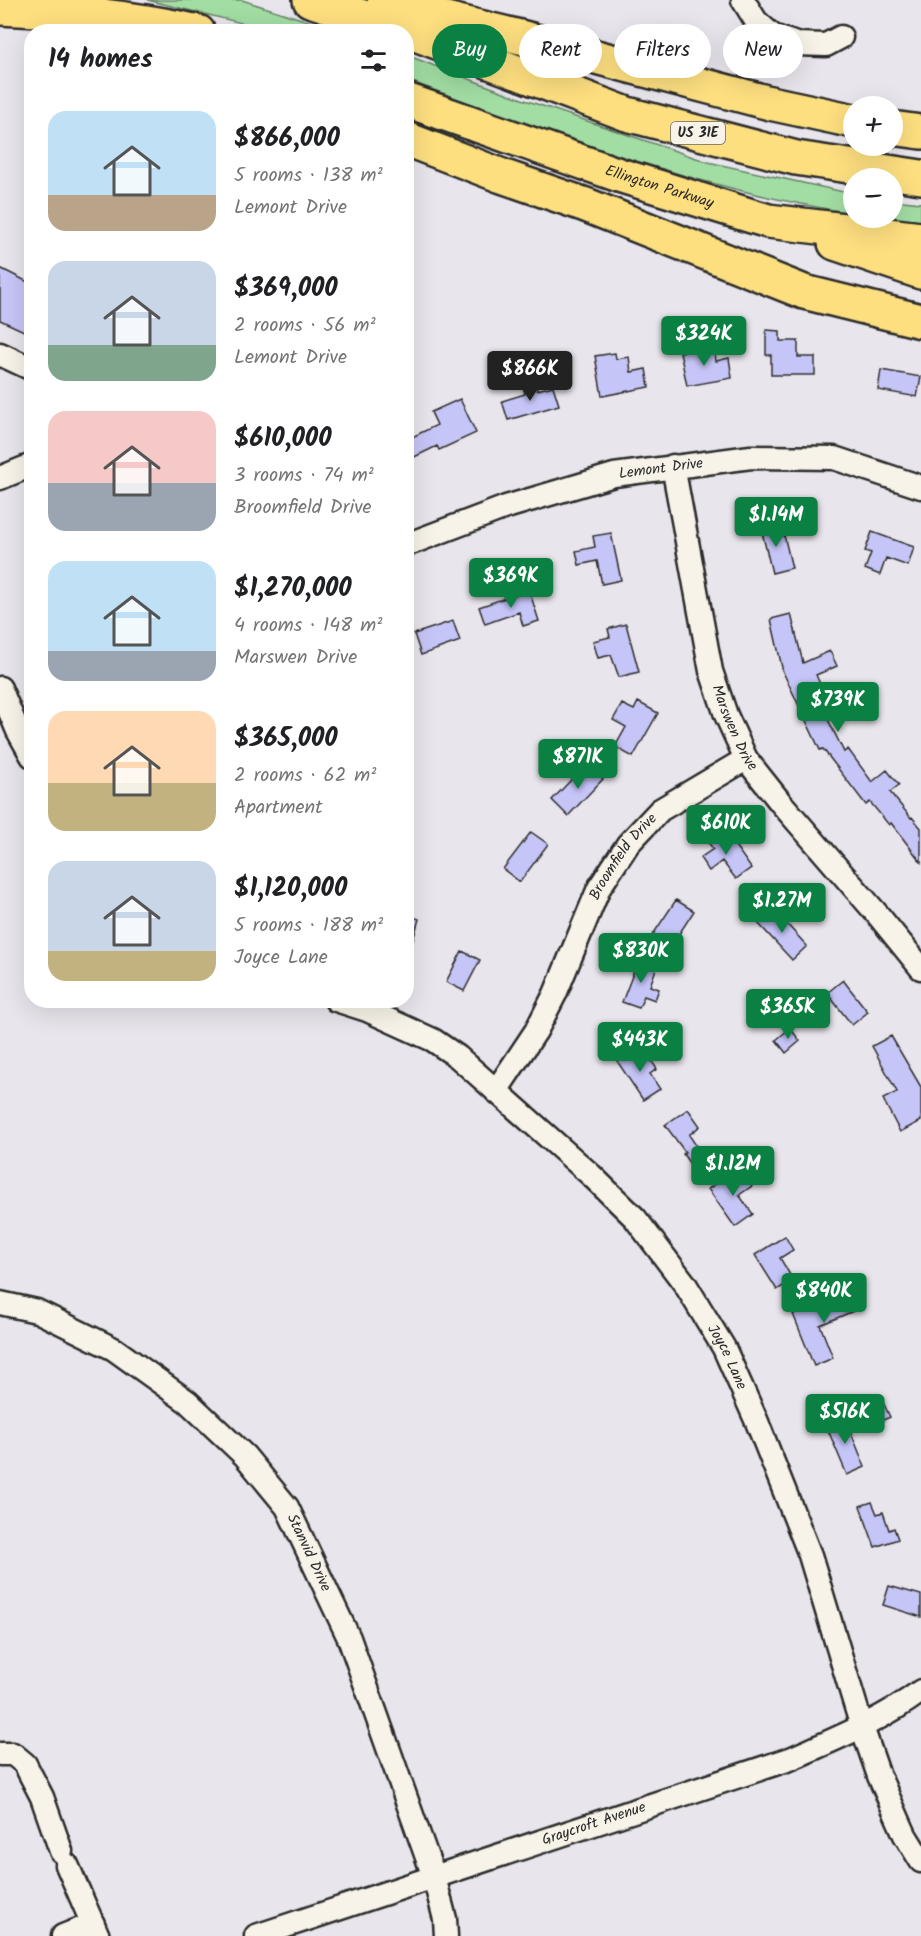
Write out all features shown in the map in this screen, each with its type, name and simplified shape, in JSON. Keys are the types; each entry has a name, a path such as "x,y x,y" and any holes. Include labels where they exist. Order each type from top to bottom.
{"highway":[{"name":"US 31E","path":"310,0 385,24"},
{"path":"354,0 398,6 759,101 843,119"},
{"path":"0,8 115,16 156,24"},
{"path":"0,27 24,28"},
{"name":"US 31E","path":"414,33 627,114 796,158 920,177"},
{"name":"Ellington Parkway","path":"414,103 619,175 768,221 921,239"},
{"path":"903,130 921,132"},
{"path":"414,142 586,205 804,292 921,321"},
{"path":"768,221 921,272"}],"street":[{"path":"743,0 756,21 773,36 796,44 826,45 841,37"},
{"path":"0,354 24,365"},
{"name":"Lemont Drive","path":"414,542 506,507 600,479 673,466 751,457 834,458 921,487"},
{"name":"Marswen Drive","path":"673,466 711,671 726,715 746,759 921,968"},
{"path":"0,478 24,468"},
{"path":"0,688 16,730 24,743"},
{"name":"Broomfield Drive","path":"496,1091 536,1031 555,994 599,888 628,844 660,810 746,759"},
{"name":"Joyce Lane","path":"361,1008 433,1040 458,1057 591,1175 635,1218 685,1284 724,1348 757,1422 810,1556 879,1776 905,1835 921,1861"},
{"name":"Stanvid Drive","path":"0,1303 37,1311 114,1348 189,1402 245,1456 287,1507 349,1638 434,1876 445,1919 446,1936"},
{"name":"Graycroft Avenue","path":"256,1936 790,1759 862,1727 921,1691"},
{"path":"0,1754 13,1754 25,1764 42,1797 64,1858 95,1930 63,1936"}],"green space":[{"path":"147,0 242,0 317,24 245,24"},
{"path":"414,58 432,65 432,78 467,78 708,162 843,192 843,211 739,190 682,175 571,140 414,83"},
{"path":"903,201 921,203 921,223 903,221"}],"building":[{"path":"0,268 24,280 24,331 0,320"},
{"path":"766,330 780,331 780,341 798,341 798,357 815,357 815,375 771,375 771,355 766,355"},
{"path":"714,346 716,361 729,358 732,378 687,386 680,352"},
{"path":"615,353 616,359 629,357 631,372 646,369 649,387 602,396 595,356"},
{"path":"881,370 921,377 917,397 878,390"},
{"path":"535,383 537,390 553,386 559,405 508,420 502,401 525,394 523,386"},
{"path":"460,399 476,433 439,450 437,446 414,457 414,436 437,425 431,412"},
{"path":"781,523 792,568 772,573 761,528"},
{"path":"872,532 914,547 908,566 886,558 880,575 865,569 871,553 865,551"},
{"path":"611,533 621,580 602,584 597,561 579,565 576,551 595,547 593,536"},
{"path":"529,590 539,621 523,626 519,612 485,624 479,607"},
{"path":"791,614 803,663 830,651 837,666 816,675 821,686 813,689 844,752 848,749 872,782 887,770 899,785 890,792 921,828 921,862 891,823 889,825 870,802 866,805 823,749 820,750 783,672 771,619"},
{"path":"453,621 460,641 421,655 414,634"},
{"path":"626,624 639,672 619,677 611,655 598,658 593,641 610,637 608,629"},
{"path":"638,702 658,713 633,757 615,747 626,727 613,720 622,704 634,710"},
{"path":"587,763 603,779 568,816 552,800"},
{"path":"724,830 751,868 736,879 722,861 709,871 700,858 713,849 708,842"},
{"path":"531,832 548,844 520,882 503,869"},
{"path":"676,900 694,911 670,948 652,936"},
{"path":"773,909 807,946 792,960 758,923"},
{"path":"414,917 419,919 414,937"},
{"path":"462,951 480,960 464,991 446,982"},
{"path":"639,958 657,966 650,986 659,989 655,1000 644,996 639,1008 622,1002"},
{"path":"843,980 868,1012 852,1025 827,993"},
{"path":"790,1028 800,1041 786,1053 776,1040"},
{"path":"891,1036 921,1087 921,1121 900,1132 883,1099 897,1092 872,1046"},
{"path":"637,1048 643,1057 647,1054 657,1069 650,1074 660,1089 643,1100 617,1061"},
{"path":"688,1109 700,1126 689,1135 707,1162 694,1170 683,1154 685,1152 665,1125"},
{"path":"740,1168 752,1186 739,1195 753,1214 735,1227 708,1189"},
{"path":"785,1236 793,1250 780,1258 793,1280 777,1290 755,1255"},
{"path":"855,1290 863,1307 820,1325 833,1358 814,1366 793,1314"},
{"path":"881,1398 890,1417 874,1424 866,1405"},
{"path":"844,1415 865,1467 847,1475 825,1423"},
{"path":"872,1502 877,1514 883,1512 889,1530 894,1528 898,1539 875,1547 860,1506"},
{"path":"889,1586 921,1595 921,1617 883,1605"}]}
